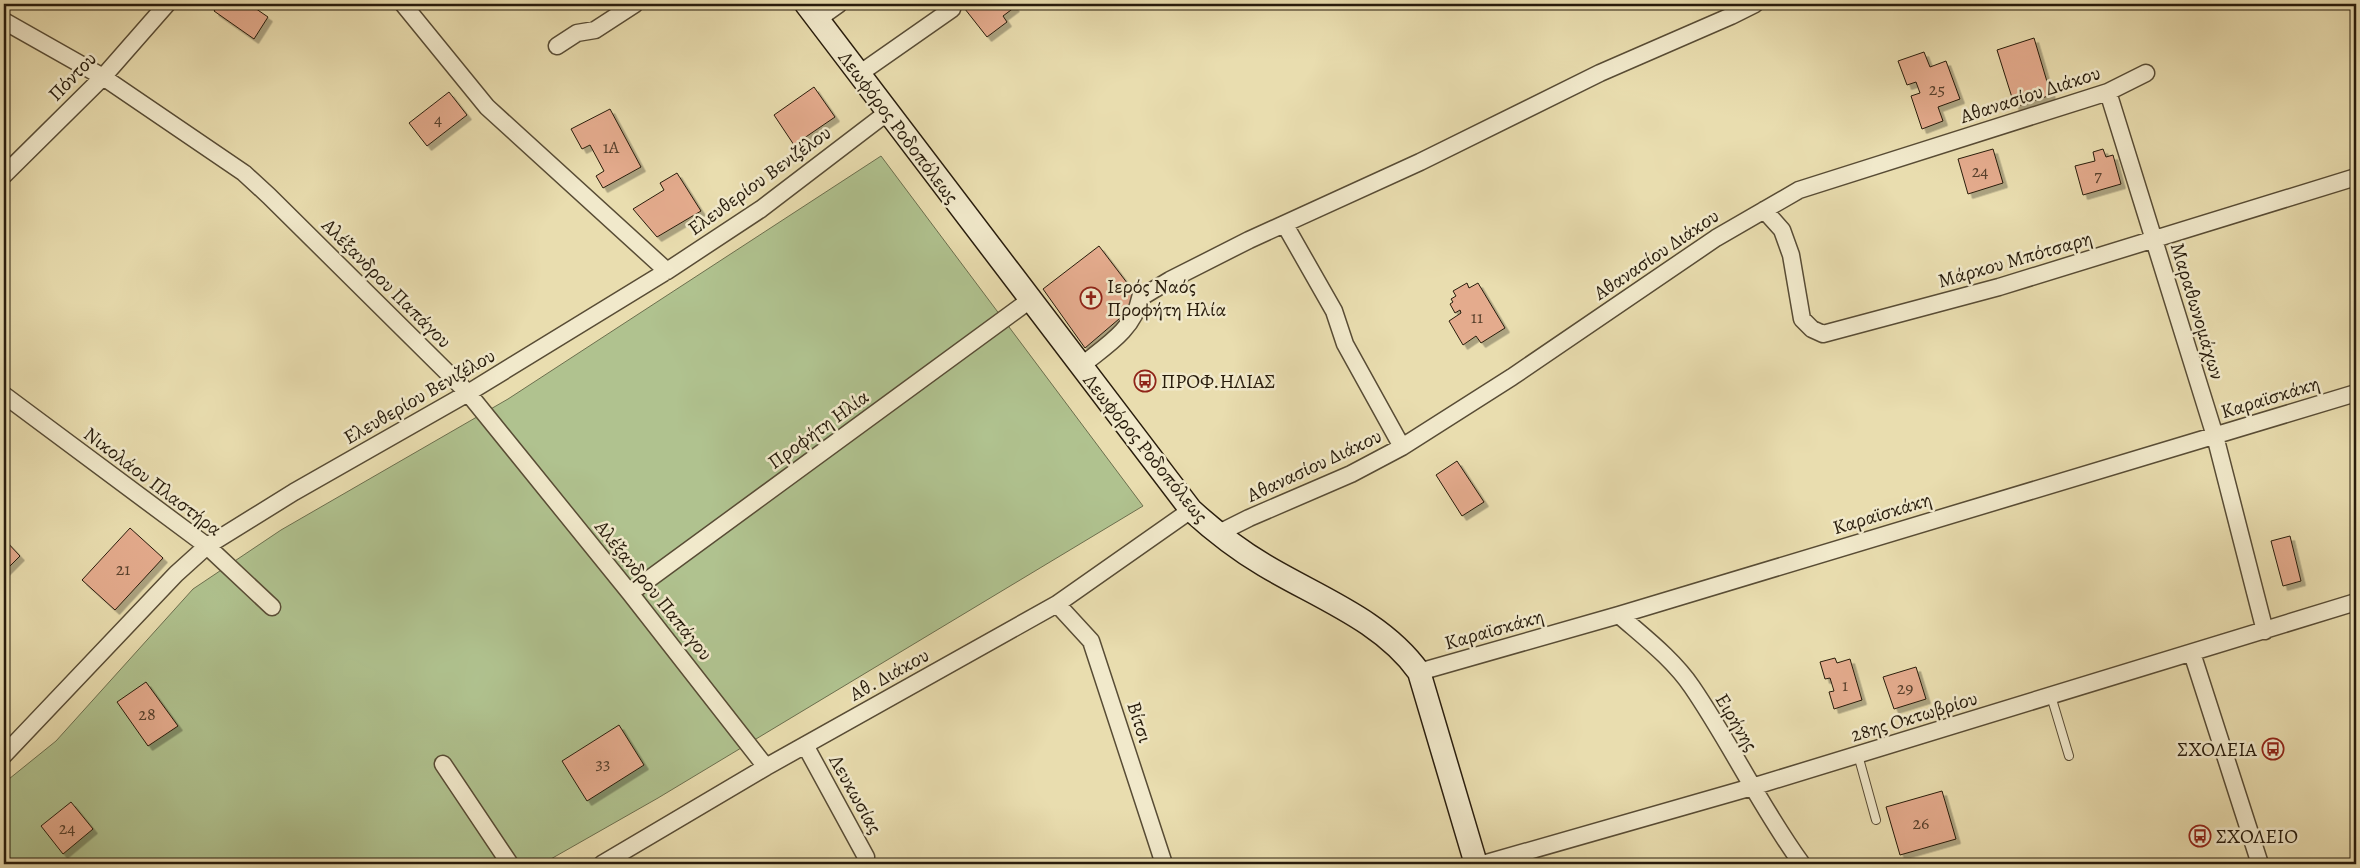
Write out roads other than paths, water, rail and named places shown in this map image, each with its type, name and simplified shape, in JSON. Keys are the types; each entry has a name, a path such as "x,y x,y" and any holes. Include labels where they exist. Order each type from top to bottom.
{"street":[{"name":"Πόντου","path":"4,175 103,77 167,4"},
{"path":"403,4 486,106 667,271"},
{"path":"557,46 577,33 595,30 636,4"},
{"path":"812,12 839,4"},
{"path":"1081,366 1128,326 1136,312 1140,298 1208,260 1508,120 1600,72 1755,4"},
{"path":"859,74 952,9"},
{"name":"Λεωφόρος Ροδοπόλεως","path":"812,12 1190,510 1217,534 1264,565 1330,601 1383,634 1408,657 1419,672 1476,864"},
{"name":"Αλέξανδρου Παπάγου","path":"4,21 103,77 244,173 468,393 630,593 766,767"},
{"name":"Αθανασίου Διάκου","path":"1217,534 1350,474 1402,448 1512,377 1716,238 1799,190 2108,92 2146,73"},
{"name":"Μαραθωνομάχων","path":"2108,92 2215,436 2265,630"},
{"name":"Ελευθερίου Βενιζέλου","path":"4,755 170,580 207,546 294,492 468,393 667,271 761,209 888,112"},
{"name":"Μάρκου Μπότσαρη","path":"1764,210 1782,230 1790,255 1802,319 1812,329 1823,334 1999,287 2356,177"},
{"path":"1286,225 1334,311 1345,344 1402,448"},
{"name":"Προφήτη Ηλία","path":"630,593 1030,300"},
{"name":"Καραϊσκάκη","path":"1419,672 2356,393"},
{"name":"Νικολάου Πλαστήρα","path":"4,396 207,546 272,607"},
{"name":"Αθ. Διάκου","path":"602,864 766,767 1057,604 1190,510"},
{"name":"28ης Οκτωβρίου","path":"1483,864 1752,787 2356,602"},
{"name":"Βίτσι","path":"1057,604 1091,641 1164,864"},
{"name":"Ειρήνης","path":"1619,614 1671,662 1691,686 1752,787 1802,864"},
{"path":"2192,653 2260,864"},
{"name":"Λευκωσίας","path":"805,745 866,857 864,864"},
{"path":"443,764 510,864"}],"lane":[{"path":"2051,696 2069,756"},
{"path":"1858,755 1876,820"}],"place":[{"name":"Ιερός Ναός Προφήτη Ηλία","path":"1091,298"},
{"name":"ΠΡΟΦ.ΗΛΙΑΣ","path":"1145,381"},
{"name":"ΣΧΟΛΕΙΑ","path":"2273,749"},
{"name":"ΣΧΟΛΕΙΟ","path":"2200,836"}]}
